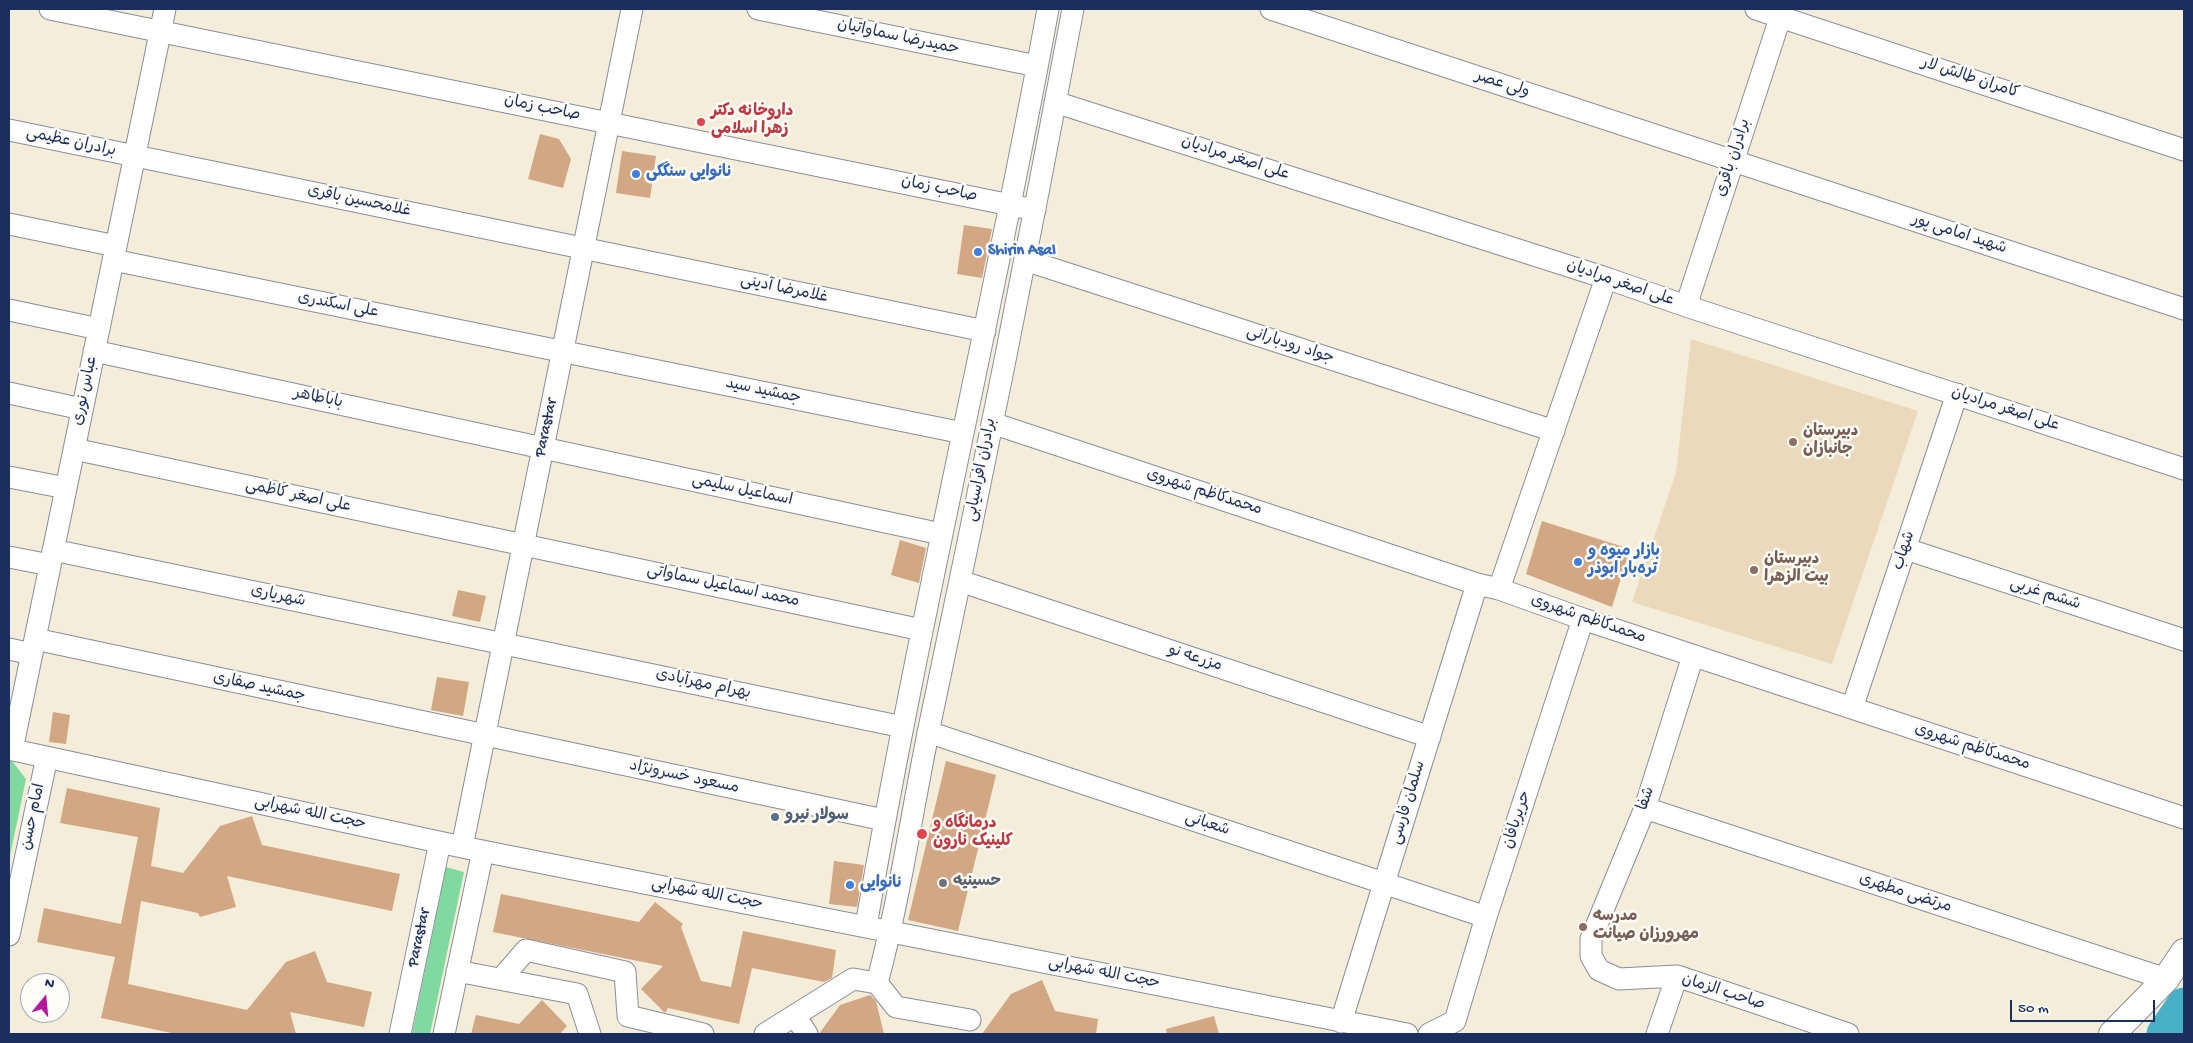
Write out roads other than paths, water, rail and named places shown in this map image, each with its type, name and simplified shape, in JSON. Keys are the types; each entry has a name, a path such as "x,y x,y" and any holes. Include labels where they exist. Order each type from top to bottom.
{"main road":[{"path":"2112,1034 2166,979 2184,952"}],"street":[{"name":"صاحب زمان","path":"50,9 1035,210"},
{"name":"عباس نوری","path":"10,750 165,9"},
{"name":"Parastar","path":"462,847 632,9"},
{"name":"حمیدرضا سماواتیان","path":"758,9 1038,66"},
{"name":"برادران افراسیابی","path":"866,926 884,820 941,534 985,331 1048,9"},
{"name":"برادران افراسیابی","path":"877,983 891,931 928,732 1025,260 1073,9"},
{"name":"ولی عصر","path":"1271,9 1733,161"},
{"name":"کامران طالش لار","path":"1756,9 1781,13 2184,150"},
{"name":"برادران باقری","path":"1686,306 1781,13"},
{"name":"علی اصغر مرادیان","path":"1055,102 1606,278 2184,469"},
{"name":"برادران عظیمی","path":"9,130 134,156"},
{"name":"غلامحسین باقری","path":"134,156 584,248"},
{"name":"شهید امامی پور","path":"1733,161 2184,309"},
{"name":"علی اسکندری","path":"9,224 114,253 563,351"},
{"name":"غلامرضا آدینی","path":"584,248 985,331"},
{"name":"جواد رودبارانی","path":"1025,260 1554,431"},
{"path":"1500,589 1606,278"},
{"path":"9,310 98,329"},
{"name":"باباطاهر","path":"94,351 543,448"},
{"name":"جمشید سید","path":"563,351 963,433"},
{"path":"9,393 82,409"},
{"name":"شهاب","path":"1852,708 1957,394"},
{"name":"محمدکاظم شهروی","path":"992,423 1477,584 1500,589 1693,656 2184,818"},
{"name":"اسماعیل سلیمی","path":"543,448 941,534"},
{"name":"علی اصغر کاظمی","path":"74,449 523,545"},
{"path":"9,477 66,488"},
{"name":"محمد اسماعیل سماواتی","path":"523,545 922,630"},
{"name":"ششم غربی","path":"1906,549 2184,640"},
{"name":"شهریاری","path":"9,557 51,557 503,644"},
{"name":"مزرعه نو","path":"960,581 1430,737"},
{"name":"سلمان فارسی","path":"1341,1022 1477,584"},
{"name":"حریربافان","path":"1429,1034 1455,1021 1486,917 1584,619"},
{"name":"بهرام مهرآبادی","path":"503,644 903,727"},
{"name":"جمشید صفاری","path":"9,649 33,646 484,736"},
{"name":"شفا","path":"1591,939 1644,808 1693,656"},
{"name":"شعبانی","path":"928,732 1486,917"},
{"name":"مسعود خسرونژاد","path":"484,736 884,820"},
{"name":"حجت الله شهرابی","path":"10,750 462,847 1407,1034"},
{"name":"امام حسن","path":"9,935 47,757"},
{"name":"مرتضی مطهری","path":"1644,808 2166,979"},
{"name":"Parastar","path":"400,1034 440,842"},
{"path":"444,1034 483,851"},
{"name":"صاحب الزمان","path":"1591,939 1591,956 1599,970 1619,978 1677,976 1848,1034"},
{"path":"501,979 526,950 625,972 628,1016 703,1034"},
{"path":"458,971 577,994 590,1034"},
{"path":"1657,1034 1677,976"},
{"path":"765,1034 853,979 877,983 896,1007 970,1020"},
{"path":"794,1016 807,1034"}],"waterway":[{"path":"2164,1034 2184,1005"}],"place":[{"name":"داروخانه دکتر زهرا اسلامی","path":"701,122"},
{"name":"نانوایی سنگکی","path":"636,174"},
{"name":"Shirin Asal","path":"978,252"},
{"name":"دبیرستان جانبازان","path":"1793,442"},
{"name":"بازار میوه و تره‌بار ابوذر","path":"1578,562"},
{"name":"دبیرستان بیت الزهرا","path":"1754,570"},
{"name":"سولار نیرو","path":"775,817"},
{"name":"درمانگاه و کلینیک نارون","path":"922,834"},
{"name":"حسینیه","path":"943,883"},
{"name":"نانوایی","path":"850,885"},
{"name":"مدرسه مهرورزان صیانت","path":"1583,927"}]}
